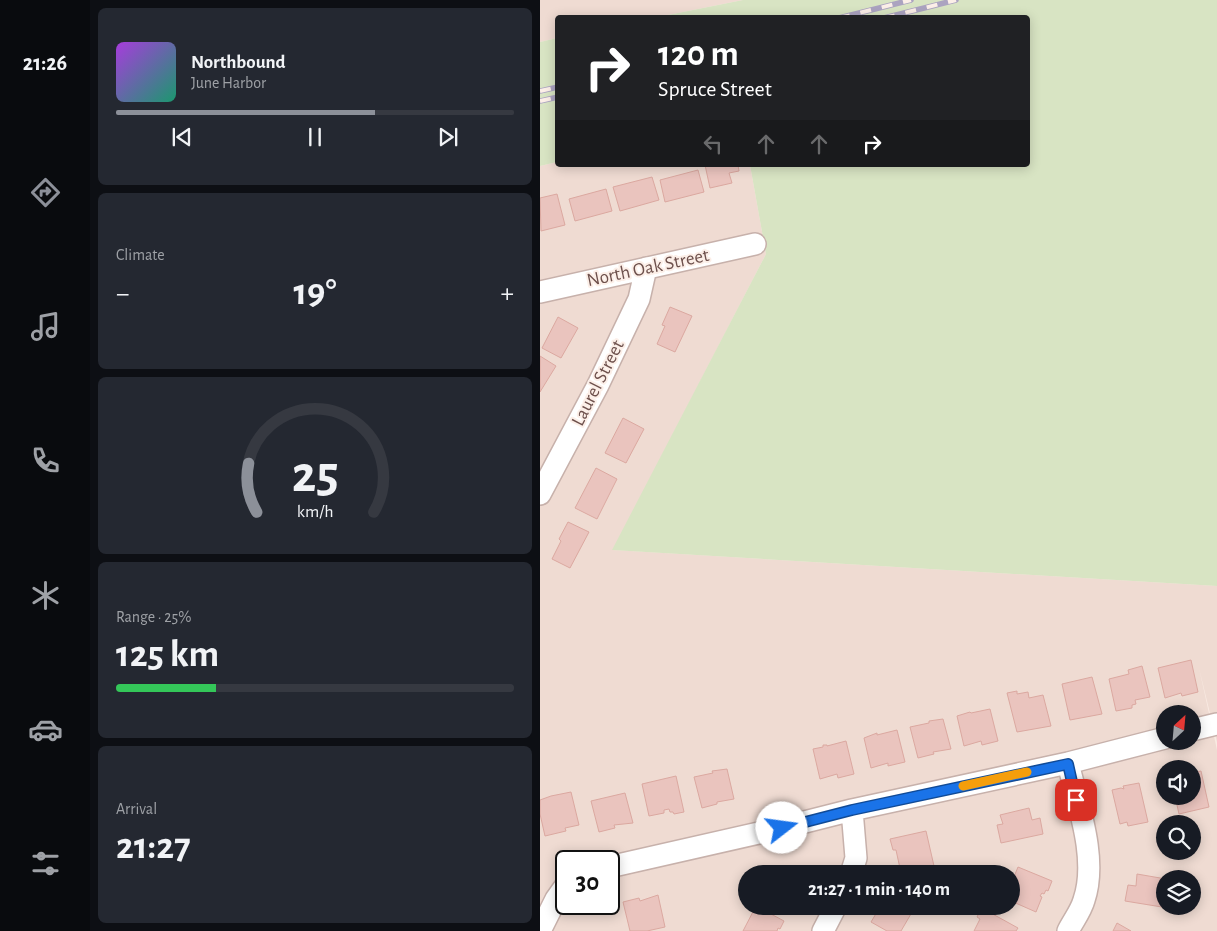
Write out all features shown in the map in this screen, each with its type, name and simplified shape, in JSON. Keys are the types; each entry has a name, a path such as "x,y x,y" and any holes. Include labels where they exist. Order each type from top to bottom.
{"street":[{"name":"North Oak Street","path":"540,292 755,244"},
{"name":"Laurel Street","path":"540,494 598,385 640,299 646,268"},
{"path":"1201,728 1217,724"},
{"path":"620,865 782,828 852,810 1068,764 1156,740"},
{"path":"1068,764 1090,855 1089,879 1084,901 1068,931"},
{"path":"852,810 856,858 854,865"},
{"path":"540,931 555,901"},
{"path":"823,931 831,915"}],"shaded area":[{"path":"540,0 743,0 668,15 555,15 555,38 540,42"},
{"path":"555,162 555,167 750,167 766,254 613,550 1217,586 1217,742 1199,668 1217,750 1217,931 540,931 540,166"}],"green space":[{"path":"743,0 1217,0 1217,586 612,550 766,254 750,167 1030,167 1030,15 668,15"},
{"path":"555,38 555,162 540,166 540,42"}],"building":[{"path":"705,167 738,167 739,171 729,173 732,183 710,188"},
{"path":"698,170 704,192 665,202 660,180"},
{"path":"652,177 659,200 620,211 613,187"},
{"path":"606,189 612,211 575,221 569,199"},
{"path":"557,194 565,225 541,231 540,198"},
{"path":"670,307 692,316 675,352 657,344 665,326 662,325"},
{"path":"558,317 578,328 561,358 542,348"},
{"path":"540,356 556,366 540,392"},
{"path":"623,418 644,429 626,463 605,453"},
{"path":"596,468 617,479 597,519 575,508"},
{"path":"568,522 589,532 570,568 552,559 561,541 559,539"},
{"path":"1191,660 1198,692 1182,696 1181,693 1165,698 1158,668"},
{"path":"1142,666 1150,697 1135,700 1136,704 1132,705 1132,708 1116,711 1109,679 1129,674 1128,670"},
{"path":"1092,677 1102,714 1070,720 1062,684"},
{"path":"1017,691 1017,694 1028,692 1029,698 1043,695 1051,726 1017,732 1007,693"},
{"path":"990,709 998,741 982,745 981,741 964,746 957,716"},
{"path":"943,719 951,749 933,752 934,754 918,758 910,727"},
{"path":"897,730 905,762 888,766 888,763 871,768 864,738 877,733 877,735"},
{"path":"846,741 854,774 838,778 837,774 820,779 813,749 823,747 823,745 827,746"},
{"path":"727,769 734,799 717,802 717,804 702,808 694,777 713,773 712,771"},
{"path":"1201,771 1209,807 1179,814 1177,805 1201,805"},
{"path":"676,776 684,812 674,814 669,809 664,810 664,813 649,816 642,784"},
{"path":"1139,783 1148,822 1128,826 1127,822 1120,824 1112,790 1124,789 1123,786"},
{"path":"571,792 579,825 565,828 566,831 545,836 540,814 540,800"},
{"path":"625,793 633,823 614,825 615,828 599,832 591,801"},
{"path":"1029,808 1032,820 1040,818 1043,834 1001,843 997,825 1003,824 1000,815"},
{"path":"926,831 934,865 899,865 896,850 893,850 890,839"},
{"path":"1020,868 1052,881 1048,891 1046,890 1040,896 1042,897 1036,912 1020,905"},
{"path":"1137,874 1156,877 1156,906 1125,901 1128,885 1136,886"},
{"path":"658,895 665,927 647,931 630,931 623,902 639,898 640,901"},
{"path":"751,915 773,915 784,921 777,931 743,931"},
{"path":"875,915 910,915 901,931 887,931 871,922"},
{"path":"978,915 994,915 1018,928 1016,931 974,931 980,919 977,917"},
{"path":"1117,923 1131,931 1113,931"}],"railway":[{"path":"851,15 911,0"},
{"path":"896,15 956,0"},
{"path":"540,91 555,88"},
{"path":"540,101 555,98"}],"slow traffic":[{"path":"963,786 1027,772"}],"route":[{"path":"782,828 852,810 1068,764 1076,800"}]}
